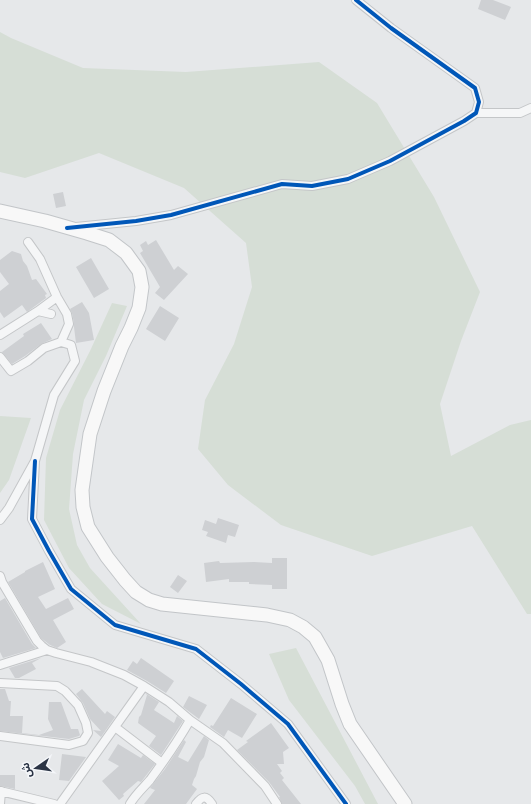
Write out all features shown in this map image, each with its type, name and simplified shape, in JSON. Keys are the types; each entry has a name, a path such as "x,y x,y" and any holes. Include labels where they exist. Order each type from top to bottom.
{"main road":[{"path":"0,212 45,221 109,240 126,253 139,271 142,287 139,308 104,391 90,434 82,490 83,507 88,527 107,557 136,592 149,600 162,604 267,615 290,620 303,627 315,637 328,660 350,724 399,798 405,804"}],"street":[{"path":"356,0 391,28 475,88 479,102 476,113"},
{"path":"67,228 136,222 171,215 282,184 312,186 348,179 390,161 476,113 520,113 531,108"},
{"path":"28,242 40,259 57,297 67,314 69,324 61,342"},
{"path":"0,335 57,297"},
{"path":"38,311 50,314"},
{"path":"0,357 11,371 44,348 61,342 71,345 75,361 54,395 35,461 9,508 0,520"},
{"path":"35,461 32,519 71,589 115,625 196,649 241,684 288,724 346,804"},
{"path":"0,576 2,582 42,646 47,650 91,662 124,675 170,702 190,720 223,743 265,786 277,804"},
{"path":"0,665 47,650"},
{"path":"0,683 57,686 65,691 78,705 86,723 88,733 83,741 69,745 0,736"},
{"path":"60,804 144,686"},
{"path":"130,804 176,744 190,720"},
{"path":"115,727 162,763"},
{"path":"0,804 1,791 54,804"},
{"path":"196,804 203,798 208,799 212,804"}],"shaded area":[{"path":"0,32 83,68 186,72 319,62 377,103 434,197 480,292 461,341 440,404 451,456 510,425 531,420 531,614 527,614 472,526 372,556 281,525 228,485 198,449 205,400 234,344 252,287 246,243 184,188 99,153 25,178 0,172"},
{"path":"112,303 127,306 106,356 84,400 73,454 69,509 77,545 90,568 141,624 102,604 69,568 44,520 46,458 60,410"},
{"path":"0,416 31,418 9,480 0,493"},
{"path":"296,648 378,804 365,804 355,786 289,700 269,654"}],"building":[{"path":"481,0 493,0 511,7 505,20 478,9"},
{"path":"63,192 66,206 56,208 53,194"},
{"path":"156,240 174,270 178,266 188,274 164,300 155,293 160,287 140,253 143,251 140,245 146,241 148,245"},
{"path":"12,251 21,254 32,280 36,279 47,294 45,295 46,298 27,312 22,305 4,318 0,312 0,291 9,284 0,272 0,260"},
{"path":"91,258 109,289 94,298 76,267"},
{"path":"82,302 89,313 94,340 76,343 74,323 70,309"},
{"path":"160,306 179,318 165,341 146,329"},
{"path":"41,323 52,339 41,344 12,364 2,352 24,336 23,334"},
{"path":"218,518 239,525 235,537 228,535 226,543 206,536 208,532 202,530 205,520 216,524"},
{"path":"272,558 287,558 287,589 272,589 272,585 249,584 249,582 229,582 229,579 206,582 204,563 219,561 220,563 272,563"},
{"path":"43,562 55,589 38,597 46,609 68,598 74,609 53,620 66,642 57,648 41,638 8,582"},
{"path":"178,575 187,581 178,593 170,587"},
{"path":"5,598 32,644 36,648 3,658 0,652 0,601"},
{"path":"41,658 32,663 36,669 19,678 15,678 9,668"},
{"path":"141,658 174,681 166,693 127,670 133,661 137,664"},
{"path":"0,689 5,689 9,701 11,701 10,716 23,716 22,733 39,735 53,730 48,719 49,702 61,702 71,729 78,729 80,735 69,739 0,731"},
{"path":"82,689 105,714 107,711 115,717 101,737 93,730 101,731 90,719 83,703 76,694"},
{"path":"145,693 159,702 154,710 174,723 177,716 183,721 161,755 149,746 156,736 138,723 147,695"},
{"path":"189,696 207,705 199,719 183,707"},
{"path":"231,698 257,714 242,738 228,730 224,737 210,727 211,725 213,726"},
{"path":"271,723 289,748 283,752 284,764 277,764 282,771 280,773 284,778 282,780 301,804 282,804 280,797 269,782 237,750 248,742 246,741"},
{"path":"204,736 209,740 204,757 200,762 192,785 197,789 186,804 144,804 155,790 150,788 165,769 184,740 186,742 178,757 188,762"},
{"path":"118,744 141,758 143,755 155,764 141,782 138,781 123,794 124,796 119,800 102,781 119,766 108,760"},
{"path":"62,754 86,757 69,781 59,780"},
{"path":"0,775 15,775 15,789 0,786"}],"cycle path":[{"path":"67,228 136,221 171,215 282,184 312,186 348,179 390,161 476,113 479,102 475,88 391,28 356,0"},
{"path":"35,461 32,519 71,589 115,625 196,649 241,684 288,724 346,804"}]}
